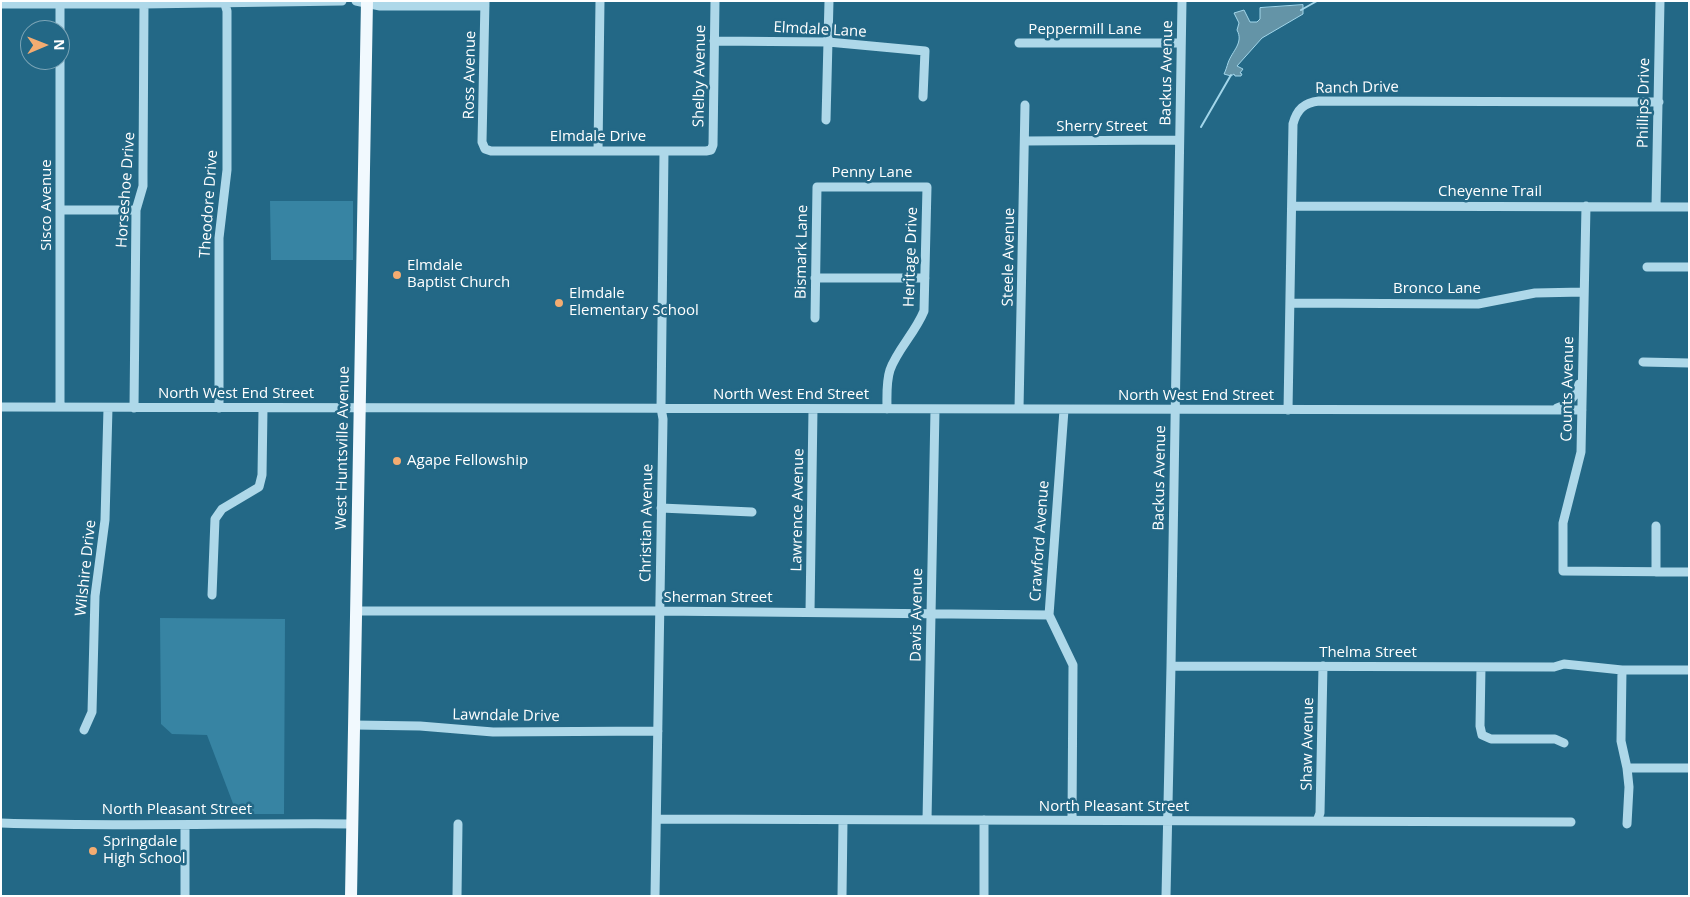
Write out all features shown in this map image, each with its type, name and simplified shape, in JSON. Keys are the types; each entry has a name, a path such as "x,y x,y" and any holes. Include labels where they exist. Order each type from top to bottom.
{"main road":[{"name":"West Huntsville Avenue","path":"351,896 360,408 363,2"}],"street":[{"path":"1,4 342,1"},
{"path":"598,151 600,1"},
{"name":"Shelby Avenue","path":"711,150 713,145 714,1"},
{"path":"826,120 829,1"},
{"name":"Backus Avenue","path":"1166,896 1182,1"},
{"name":"Phillips Drive","path":"1656,206 1660,1"},
{"name":"Theodore Drive","path":"219,408 219,238 227,170 227,11 225,2"},
{"path":"363,2 380,6 485,3"},
{"name":"Ross Avenue","path":"485,3 482,142 485,149"},
{"name":"Sisco Avenue","path":"60,4 60,407"},
{"name":"Horseshoe Drive","path":"134,408 136,210 143,186 144,4"},
{"name":"Elmdale Lane","path":"714,41 828,42 925,51 923,97"},
{"name":"Peppermill Lane","path":"1019,44 1181,43"},
{"name":"Ranch Drive","path":"1288,410 1293,124 1295,114 1300,108 1309,102 1319,101 1658,102"},
{"name":"Steele Avenue","path":"1019,409 1026,105"},
{"name":"Sherry Street","path":"1025,140 1179,140"},
{"name":"Elmdale Drive","path":"485,149 491,151 711,150"},
{"name":"Christian Avenue","path":"655,896 663,419 661,408 664,151"},
{"name":"Penny Lane","path":"817,187 927,187"},
{"name":"Bismark Lane","path":"814,318 817,187"},
{"name":"Heritage Drive","path":"887,409 890,370 895,359 918,325 924,311 927,187"},
{"name":"Cheyenne Trail","path":"1292,206 1689,207"},
{"name":"Counts Avenue","path":"1586,206 1580,458 1563,523 1563,571 1656,572"},
{"path":"61,210 136,210"},
{"path":"1647,267 1689,268"},
{"path":"815,278 925,278"},
{"name":"Bronco Lane","path":"1290,303 1478,304 1536,293 1583,292"},
{"path":"1642,362 1689,362"},
{"path":"1552,410 1564,406 1574,397 1582,375"},
{"name":"North West End Street","path":"1,407 263,409 1582,410"},
{"name":"Wilshire Drive","path":"84,730 92,712 94,596 105,520 108,408"},
{"path":"212,595 214,519 222,509 259,487 262,475 263,409"},
{"name":"Lawrence Avenue","path":"810,612 813,409"},
{"name":"Davis Avenue","path":"927,820 934,410"},
{"name":"Crawford Avenue","path":"1064,410 1049,615 1074,665 1072,820"},
{"path":"661,508 752,512"},
{"path":"1656,526 1656,572 1689,572"},
{"name":"Sherman Street","path":"356,612 659,611 1049,615"},
{"name":"Thelma Street","path":"1171,666 1554,667 1564,664 1622,670 1689,670"},
{"name":"Shaw Avenue","path":"1317,821 1320,812 1323,666"},
{"path":"1480,667 1480,726 1482,735 1491,739 1555,739 1564,743"},
{"path":"1622,670 1620,741 1627,768 1627,824"},
{"name":"Lawndale Drive","path":"354,724 420,726 493,732 658,731"},
{"path":"1627,768 1689,768"},
{"name":"North Pleasant Street","path":"656,819 1571,822"},
{"path":"984,820 984,896"},
{"path":"842,896 843,821"},
{"name":"North Pleasant Street","path":"1,823 352,824"},
{"path":"457,896 458,824"},
{"path":"185,896 186,825"}],"shaded area":[{"path":"1303,5 1303,14 1262,38 1237,66 1243,69 1240,73 1242,74 1241,76 1224,74 1239,39 1237,30 1239,23 1234,13 1244,10 1250,22 1257,22 1260,19 1260,8"},
{"path":"270,201 353,201 353,260 271,260"},
{"path":"160,618 285,619 284,814 237,814 207,735 172,734 161,724"}],"waterway":[{"path":"1301,10 1317,1"},
{"path":"1201,127 1231,75"}],"place":[{"name":"Elmdale Baptist Church","path":"397,275"},
{"name":"Elmdale Elementary School","path":"559,303"},
{"name":"Agape Fellowship","path":"397,461"},
{"name":"Springdale High School","path":"93,851"}]}
